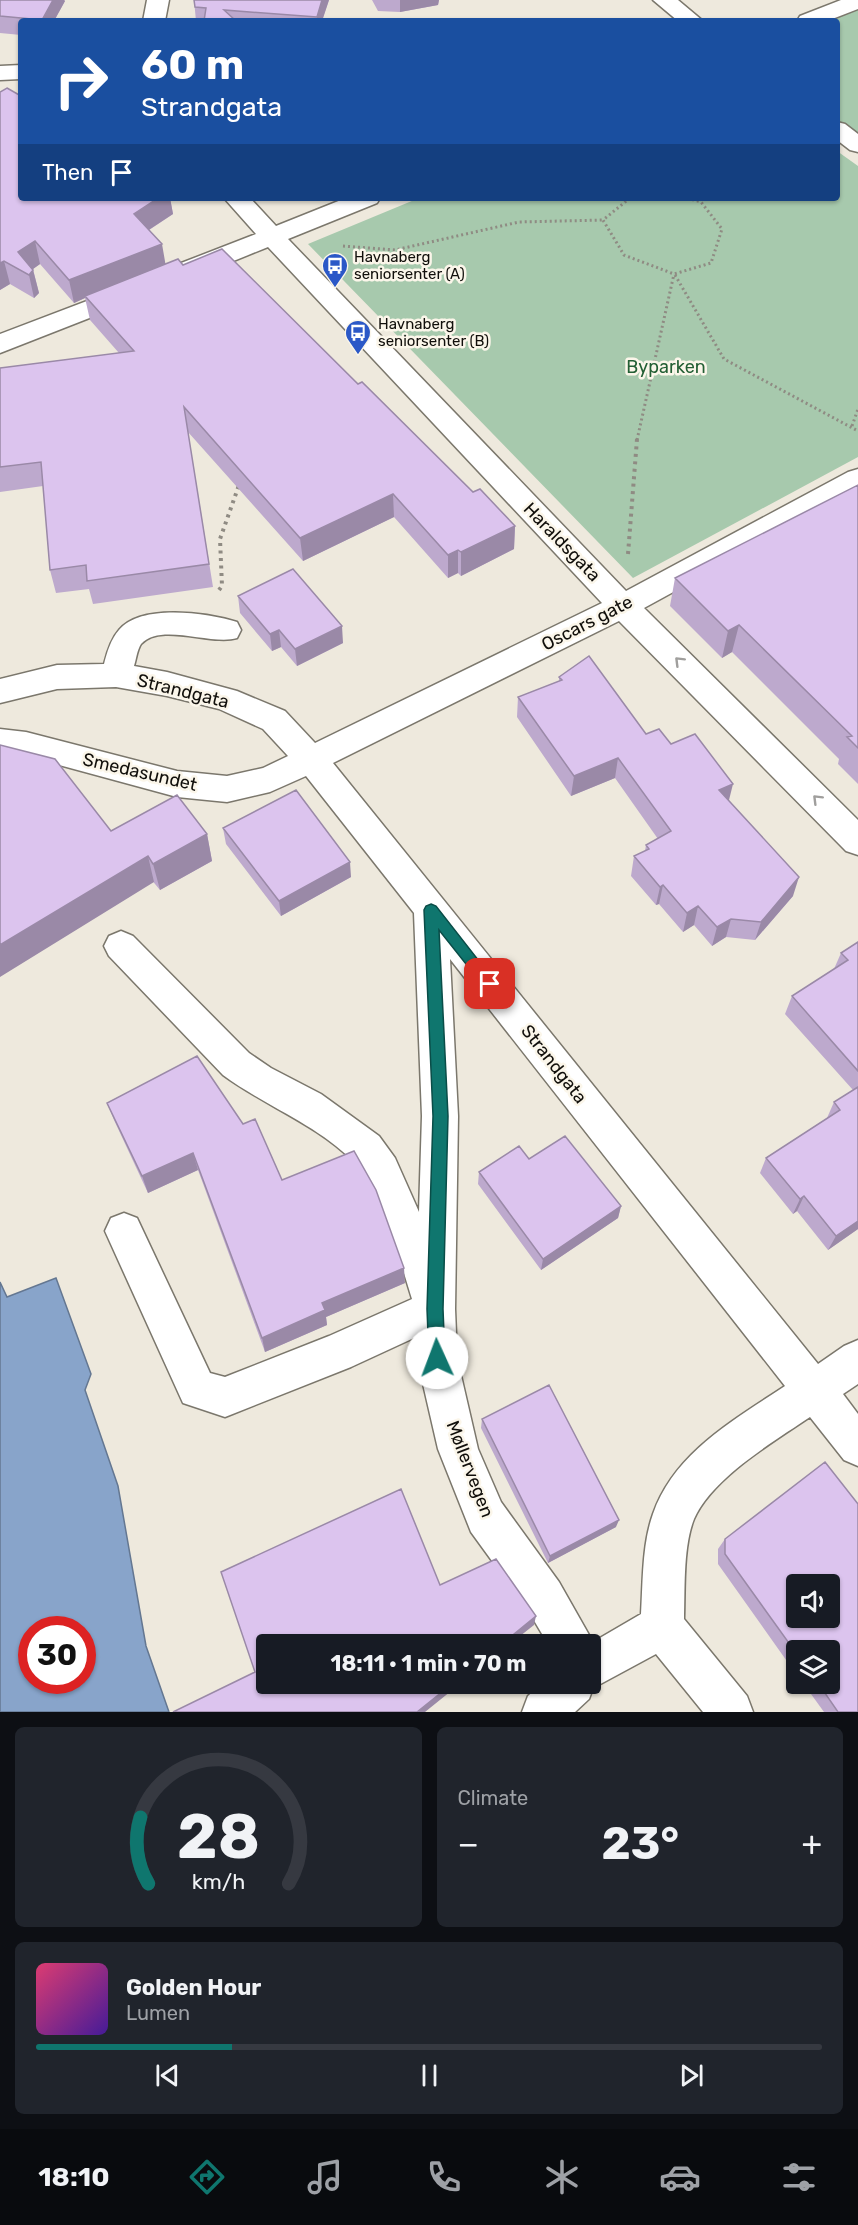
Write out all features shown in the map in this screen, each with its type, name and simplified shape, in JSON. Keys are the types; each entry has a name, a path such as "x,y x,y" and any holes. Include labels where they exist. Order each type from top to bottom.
{"street":[{"path":"155,18 158,0"},
{"path":"664,0 688,18"},
{"path":"816,18 858,1"},
{"path":"0,73 18,72"},
{"path":"840,131 858,145"},
{"name":"Haraldsgata","path":"239,201 623,606 858,841"},
{"path":"0,344 361,201"},
{"name":"Oscars gate","path":"313,760 623,606 858,479"},
{"path":"116,675 126,643 133,634 153,625 194,624 226,630"},
{"name":"Strandgata","path":"0,692 57,676 116,675 167,684 226,699 274,720 313,760 858,1446"},
{"name":"Smedasundet","path":"0,741 26,744 177,784 227,789 270,779 313,760"},
{"name":"Møllervegen","path":"431,910 440,1116 435,1309 437,1358 458,1449 486,1518 507,1550 544,1597 566,1634"},
{"path":"121,946 236,1064 258,1080 308,1106 374,1156 387,1180 422,1264 435,1309 337,1353 225,1397 197,1389 124,1231"},
{"path":"731,1712 662,1626 666,1554 673,1516 687,1490 724,1452 858,1360"},
{"path":"601,1661 662,1626"},
{"path":"544,1712 562,1694"}],"path":[{"path":"340,246 395,250 519,222 603,220 626,201"},
{"path":"603,220 624,255 674,274 711,263 722,229 702,201"},
{"path":"674,274 724,359 858,431"},
{"path":"623,606 638,430 674,274"},
{"path":"852,426 858,409"},
{"path":"217,592 222,586 220,539 242,476"}],"green space":[{"path":"858,1 858,145 840,131 840,18 816,18"},
{"name":"Byparken","path":"840,153 858,166 858,457 633,578 308,244 412,201 840,201"}],"water":[{"path":"56,1278 91,1374 85,1390 118,1486 146,1646 169,1712 0,1712 0,1282 7,1297"}],"building":[{"path":"0,0 53,0 43,18 0,16"},
{"path":"194,0 322,0 317,17 224,10 233,18 204,18 206,8 195,7"},
{"path":"7,88 18,94 18,201 154,201 134,214 162,244 69,280 35,241 18,252 33,270 29,275 4,261 0,263 0,92"},
{"path":"222,249 358,384 362,382 473,492 480,489 515,526 461,552 458,550 448,555 393,494 300,538 184,407 209,564 87,581 86,565 50,570 41,462 0,467 0,368 134,351 85,296 178,259 183,265"},
{"path":"858,485 858,748 847,737 852,736 739,625 728,631 675,578"},
{"path":"293,569 342,626 295,649 279,630 270,634 238,596"},
{"path":"589,656 646,734 659,729 671,744 695,734 733,784 719,790 799,877 761,922 731,919 717,927 698,906 687,913 663,885 660,887 634,856 649,849 646,845 671,831 618,758 574,776 518,697 562,680 559,677"},
{"path":"0,745 55,759 111,831 177,795 207,834 153,864 148,856 0,945"},
{"path":"296,790 350,862 279,901 223,828"},
{"path":"858,942 858,1071 792,996 848,960 841,953"},
{"path":"197,1056 243,1124 255,1119 282,1180 354,1151 376,1190 404,1268 322,1303 325,1310 262,1338 193,1153 142,1176 107,1103"},
{"path":"858,1087 858,1221 836,1236 804,1196 800,1199 766,1158 840,1110 834,1102"},
{"path":"565,1136 621,1206 543,1259 479,1172 519,1146 529,1159"},
{"path":"549,1385 619,1520 550,1556 482,1419"},
{"path":"825,1462 858,1504 858,1712 838,1712 826,1694 840,1694 840,1640 787,1640 725,1554 725,1539"},
{"path":"401,1489 440,1585 496,1559 536,1616 514,1634 256,1634 256,1694 439,1694 417,1712 173,1712 255,1672 221,1572"}],"place":[{"name":"Havnaberg seniorsenter (A)","path":"335,289"},
{"name":"Havnaberg seniorsenter (B)","path":"358,356"}],"route":[{"path":"437,1358 435,1309 440,1116 431,910 490,984"}]}
